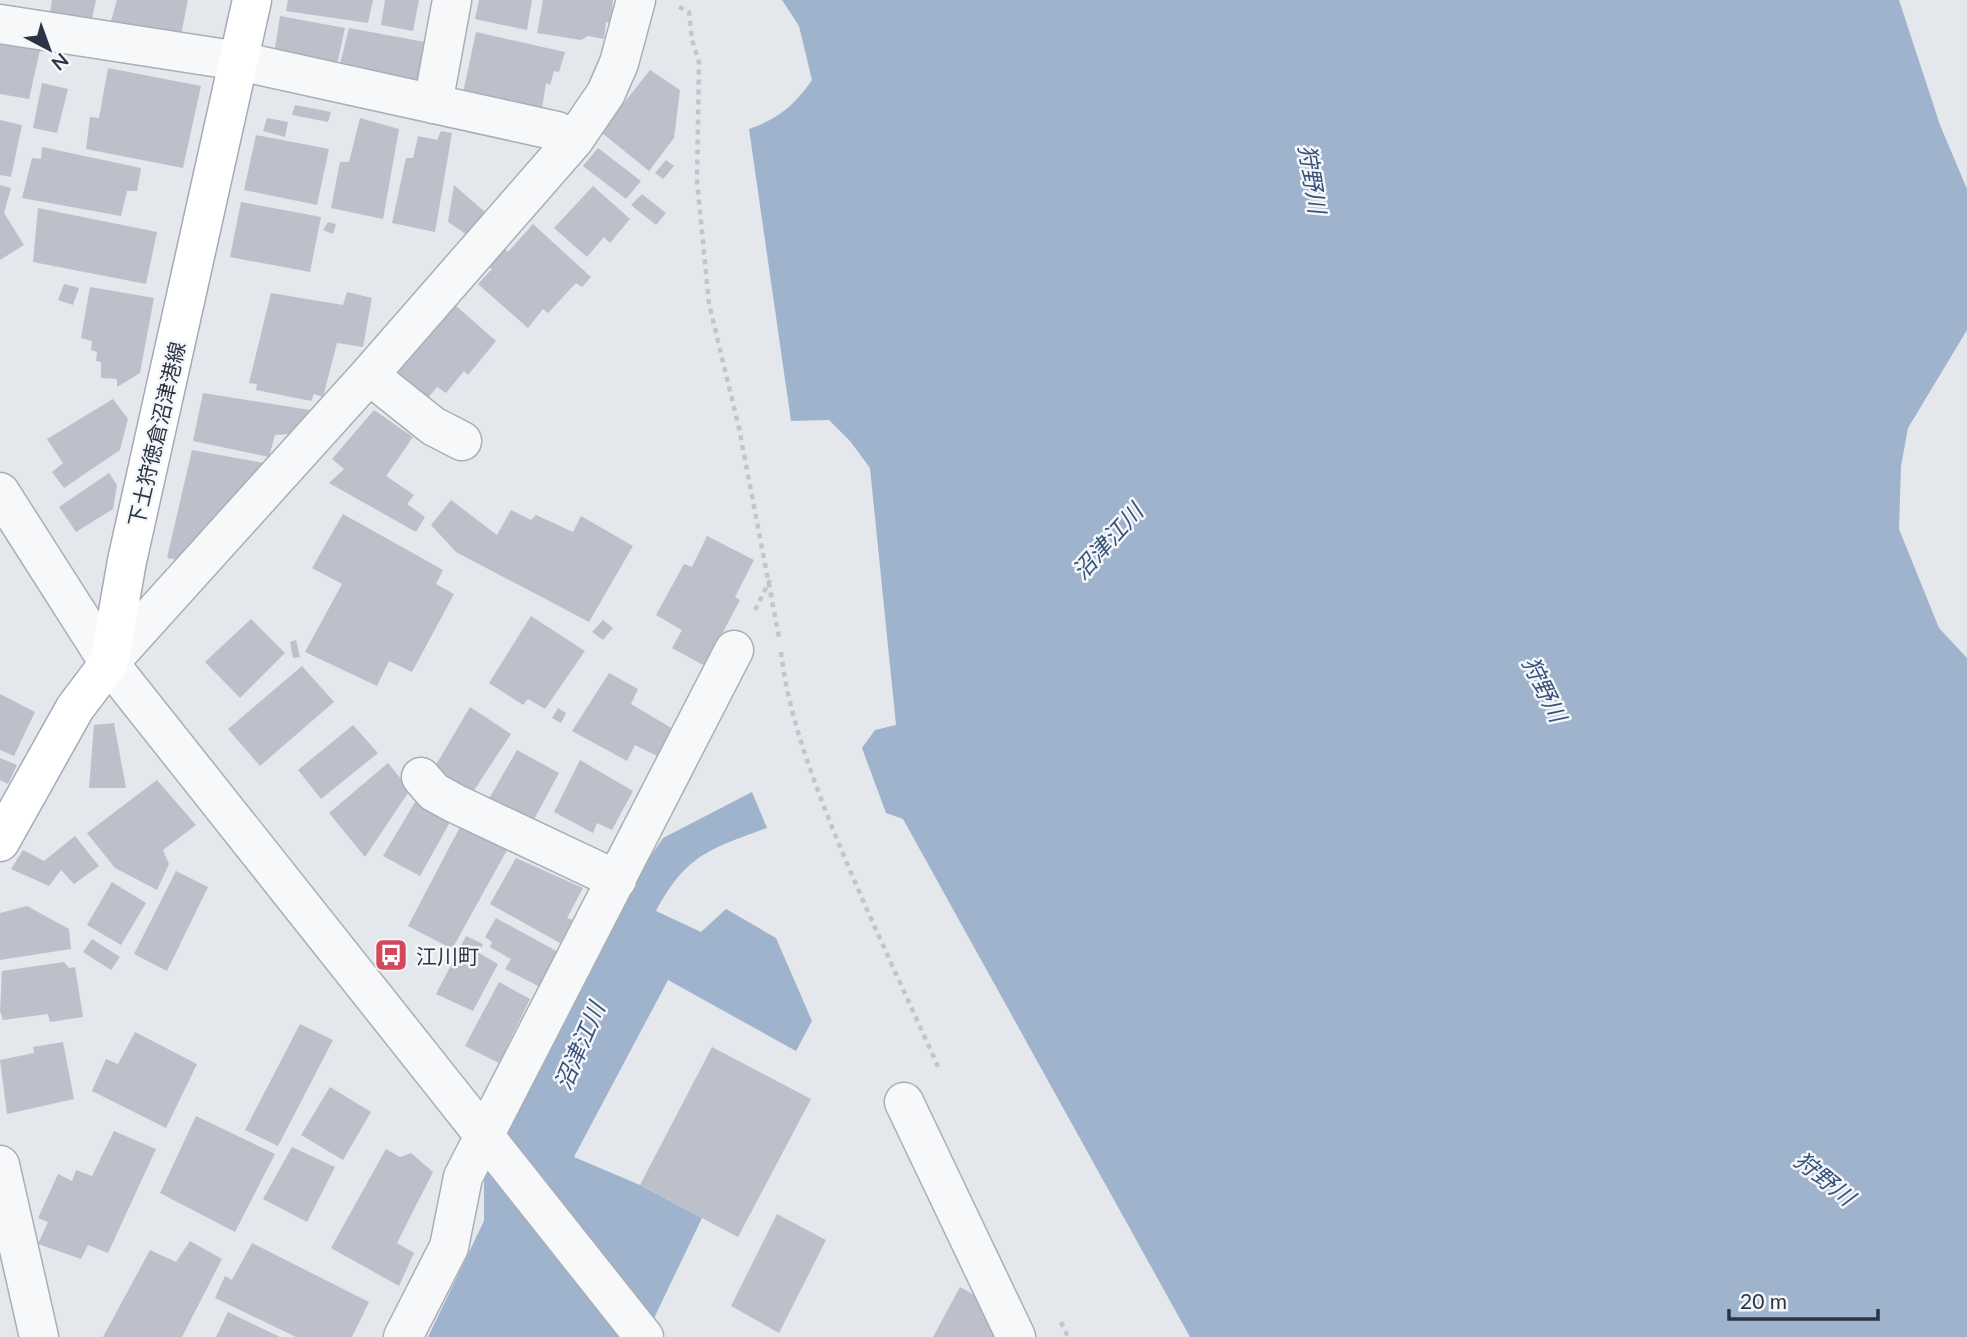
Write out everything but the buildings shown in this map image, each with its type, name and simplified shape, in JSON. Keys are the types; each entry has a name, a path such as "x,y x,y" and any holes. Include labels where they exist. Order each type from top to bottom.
{"main road":[{"name":"下土狩徳倉沼津港線","path":"0,842 75,708 109,663 127,561 252,0"}],"street":[{"path":"433,104 452,0"},
{"path":"109,663 369,375 574,140 606,93 654,2"},
{"path":"0,24 239,61 557,131 574,140"},
{"path":"369,375 433,426 462,441"},
{"path":"0,492 109,663 643,1337"},
{"path":"403,1337 449,1247 463,1177 734,650"},
{"path":"421,777 434,792 454,803 617,880"},
{"path":"904,1102 1016,1337"},
{"path":"0,1165 39,1337"}],"path":[{"path":"654,2 690,12 692,40 699,62 697,181 709,304 739,428 776,611"},
{"path":"782,659 790,705 813,778 850,872 941,1073"},
{"path":"1056,1312 1068,1337"}],"water":[{"path":"782,0 1899,0 1940,125 1967,189 1967,330 1908,428 1901,466 1899,529 1939,628 1967,658 1967,1337 1190,1337 903,819 886,813 862,748 875,730 896,725 870,468 850,441 829,420 791,421 749,129 769,121 785,110 812,80 799,26"},
{"name":"沼津江川","path":"752,792 767,828 701,856 678,877 656,911 701,932 726,909 776,938 812,1021 796,1051 668,980 574,1157 640,1185 702,1218 645,1337 428,1337 484,1221 484,1179 517,1107 641,870 663,838"}],"place":[{"name":"江川町","path":"391,955"}],"water label":[{"name":"狩野川","path":"1313,179"},
{"name":"狩野川","path":"1545,689"},
{"name":"狩野川","path":"1825,1178"}]}
